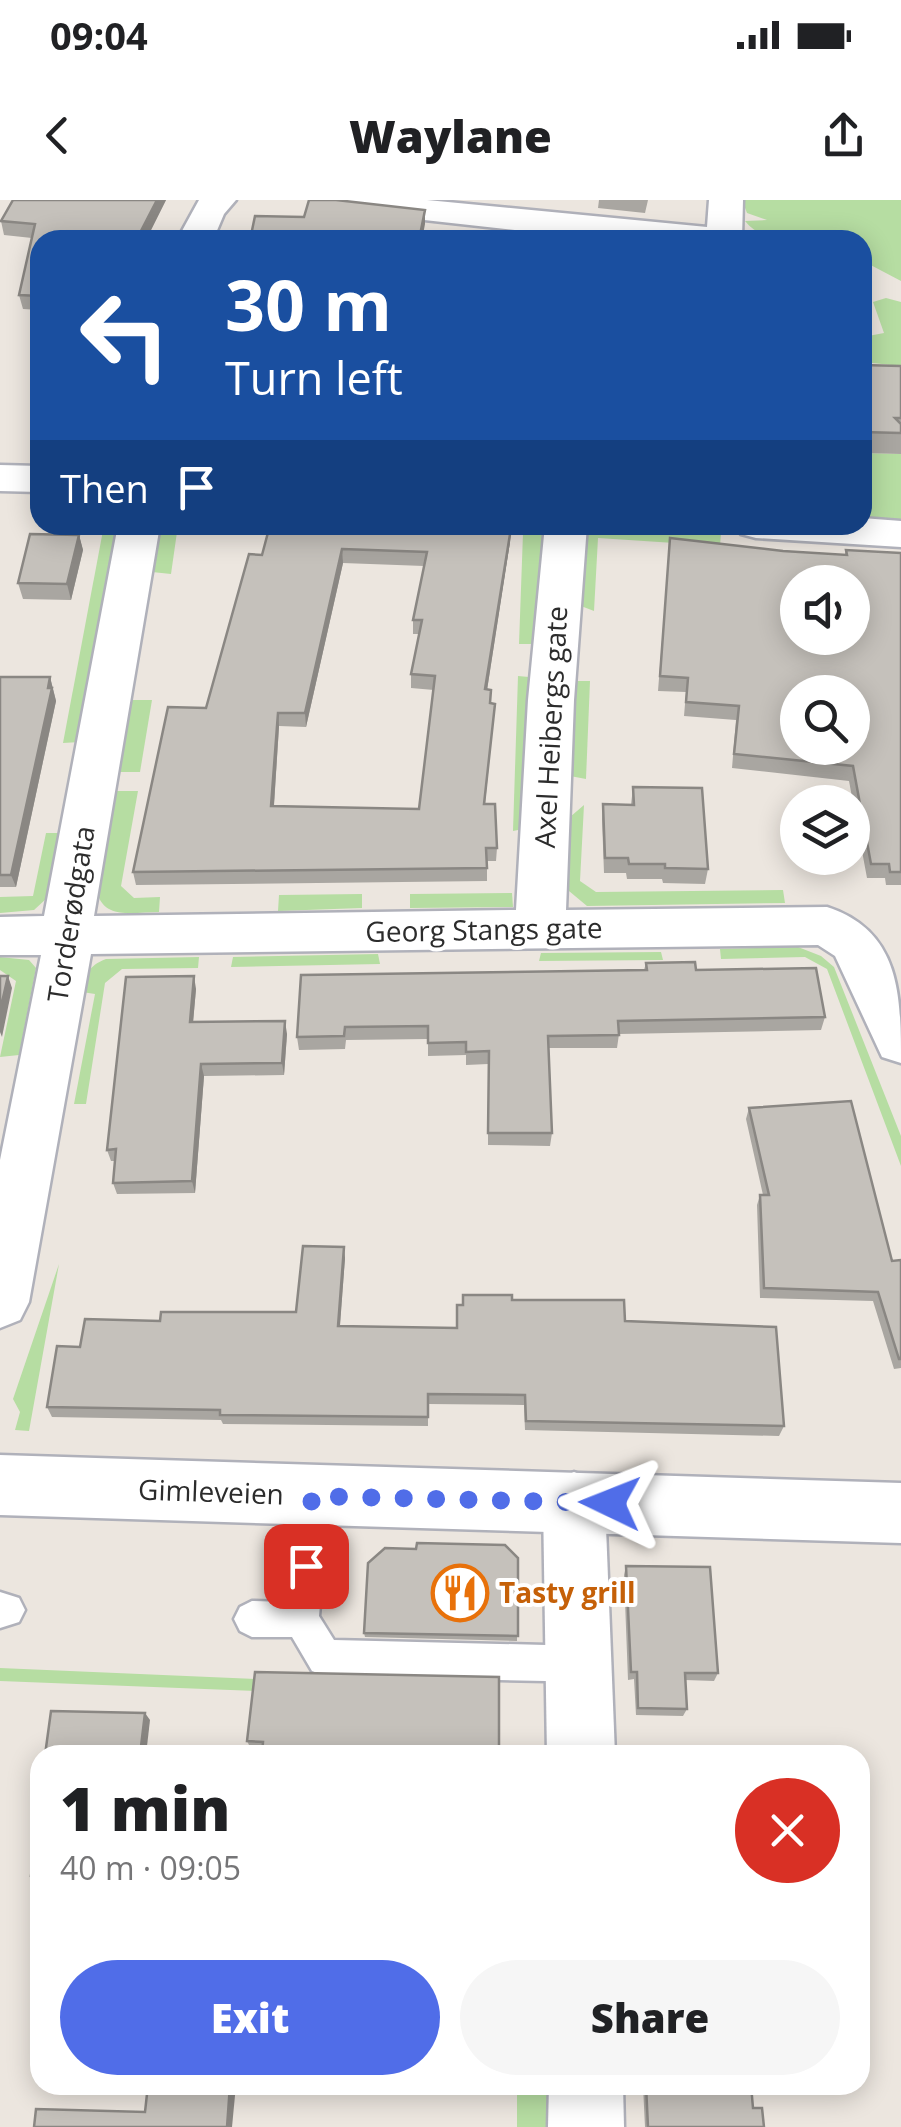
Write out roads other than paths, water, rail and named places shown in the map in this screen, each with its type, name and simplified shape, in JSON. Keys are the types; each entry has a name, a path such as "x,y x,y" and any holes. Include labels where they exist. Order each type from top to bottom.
{"street":[{"path":"200,230 209,209 220,200"},
{"path":"334,200 547,230"},
{"path":"724,230 726,200"},
{"path":"0,478 30,479"},
{"path":"872,532 901,534"},
{"name":"Torderødgata","path":"0,1302 65,965 137,535"},
{"name":"Axel Heibergs gate","path":"540,930 551,700 565,535"},
{"name":"Georg Stangs gate","path":"0,936 828,926 878,942 901,1042"},
{"name":"Gimleveien","path":"0,1485 901,1513"},
{"path":"574,1502 581,1745"},
{"path":"586,2095 586,2127"}],"lane":[{"path":"312,1496 301,1620 325,1658 546,1664 580,1658"},
{"path":"252,1619 301,1620"}],"place":[{"name":"Tasty grill","path":"460,1593"}]}
